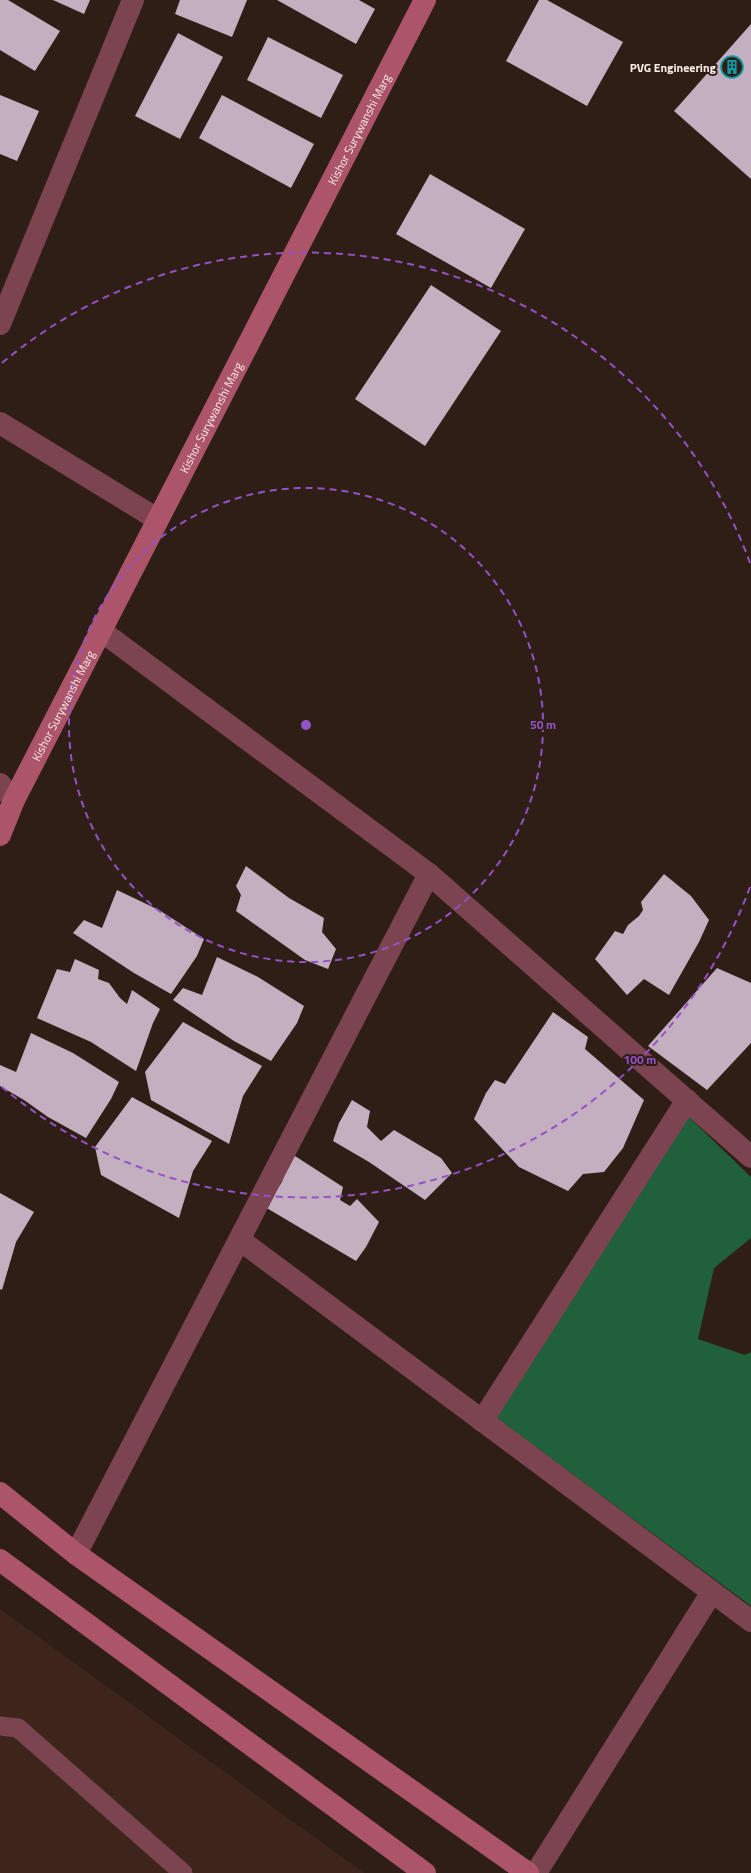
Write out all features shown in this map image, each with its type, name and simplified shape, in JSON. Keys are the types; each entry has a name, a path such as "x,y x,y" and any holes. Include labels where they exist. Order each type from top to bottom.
{"main road":[{"name":"Kishor Surywanshi Marg","path":"0,835 7,792 100,630 425,0"},
{"path":"0,1493 76,1554 528,1873"},
{"path":"0,1560 425,1873"}],"street":[{"path":"0,324 133,0"},
{"path":"0,423 157,519"},
{"path":"100,630 429,874 751,1157"},
{"path":"76,1554 429,874"},
{"path":"482,1421 687,1100"},
{"path":"240,1240 751,1621"},
{"path":"536,1873 712,1592"}],"lane":[{"path":"0,1726 18,1728 183,1873"}],"shaded area":[{"path":"0,1609 364,1873 0,1873"}],"green space":[{"path":"688,1116 751,1177 751,1238 714,1268 698,1339 745,1355 751,1352 751,1606 488,1412"}],"building":[{"path":"0,0 8,0 60,31 35,71 0,50"},
{"path":"53,0 90,0 84,14"},
{"path":"180,0 247,0 232,37 175,14"},
{"path":"277,0 359,0 375,9 356,44"},
{"path":"539,0 547,0 623,42 587,106 506,61"},
{"name":"PVG Engineering","path":"751,24 751,179 674,111"},
{"path":"178,33 223,57 180,139 135,116"},
{"path":"268,37 343,75 321,118 247,80"},
{"path":"0,95 39,111 17,161 0,154"},
{"path":"222,95 314,144 291,188 199,138"},
{"path":"430,174 525,229 491,288 396,234"},
{"path":"431,285 501,331 425,446 355,399"},
{"path":"246,866 289,898 324,918 322,932 336,949 328,969 305,960 236,911 241,895 236,886"},
{"path":"664,874 691,896 709,920 699,942 669,995 644,979 627,995 595,959 615,931 623,934 628,925 639,916 643,910 641,902"},
{"path":"117,890 159,910 204,939 197,956 171,994 134,973 73,933 84,920 102,928"},
{"path":"217,957 258,977 304,1006 297,1023 271,1061 234,1041 173,1000 183,988 202,995"},
{"path":"75,959 99,970 98,979 109,983 120,998 127,1004 132,990 160,1009 153,1023 136,1071 91,1042 37,1018 57,969 70,972"},
{"path":"717,968 751,983 751,1043 707,1090 648,1046"},
{"path":"553,1012 588,1037 585,1049 644,1100 623,1148 604,1172 583,1174 568,1191 519,1167 474,1119 486,1093 495,1080 505,1084"},
{"path":"183,1022 262,1066 243,1096 229,1144 151,1100 145,1072"},
{"path":"31,1033 73,1053 119,1082 111,1099 86,1138 48,1117 24,1100 0,1086 0,1065 16,1072"},
{"path":"132,1097 212,1141 193,1171 179,1218 101,1175 95,1147"},
{"path":"352,1100 370,1111 367,1127 381,1141 394,1130 441,1158 452,1173 425,1200 369,1162 333,1141 339,1123"},
{"path":"295,1156 343,1187 340,1200 350,1206 357,1199 379,1222 366,1247 356,1261 265,1207 282,1182 286,1170"},
{"path":"0,1193 34,1212 16,1242 2,1290 0,1289"}],"place":[{"name":"PVG Engineering","path":"732,67"}]}
